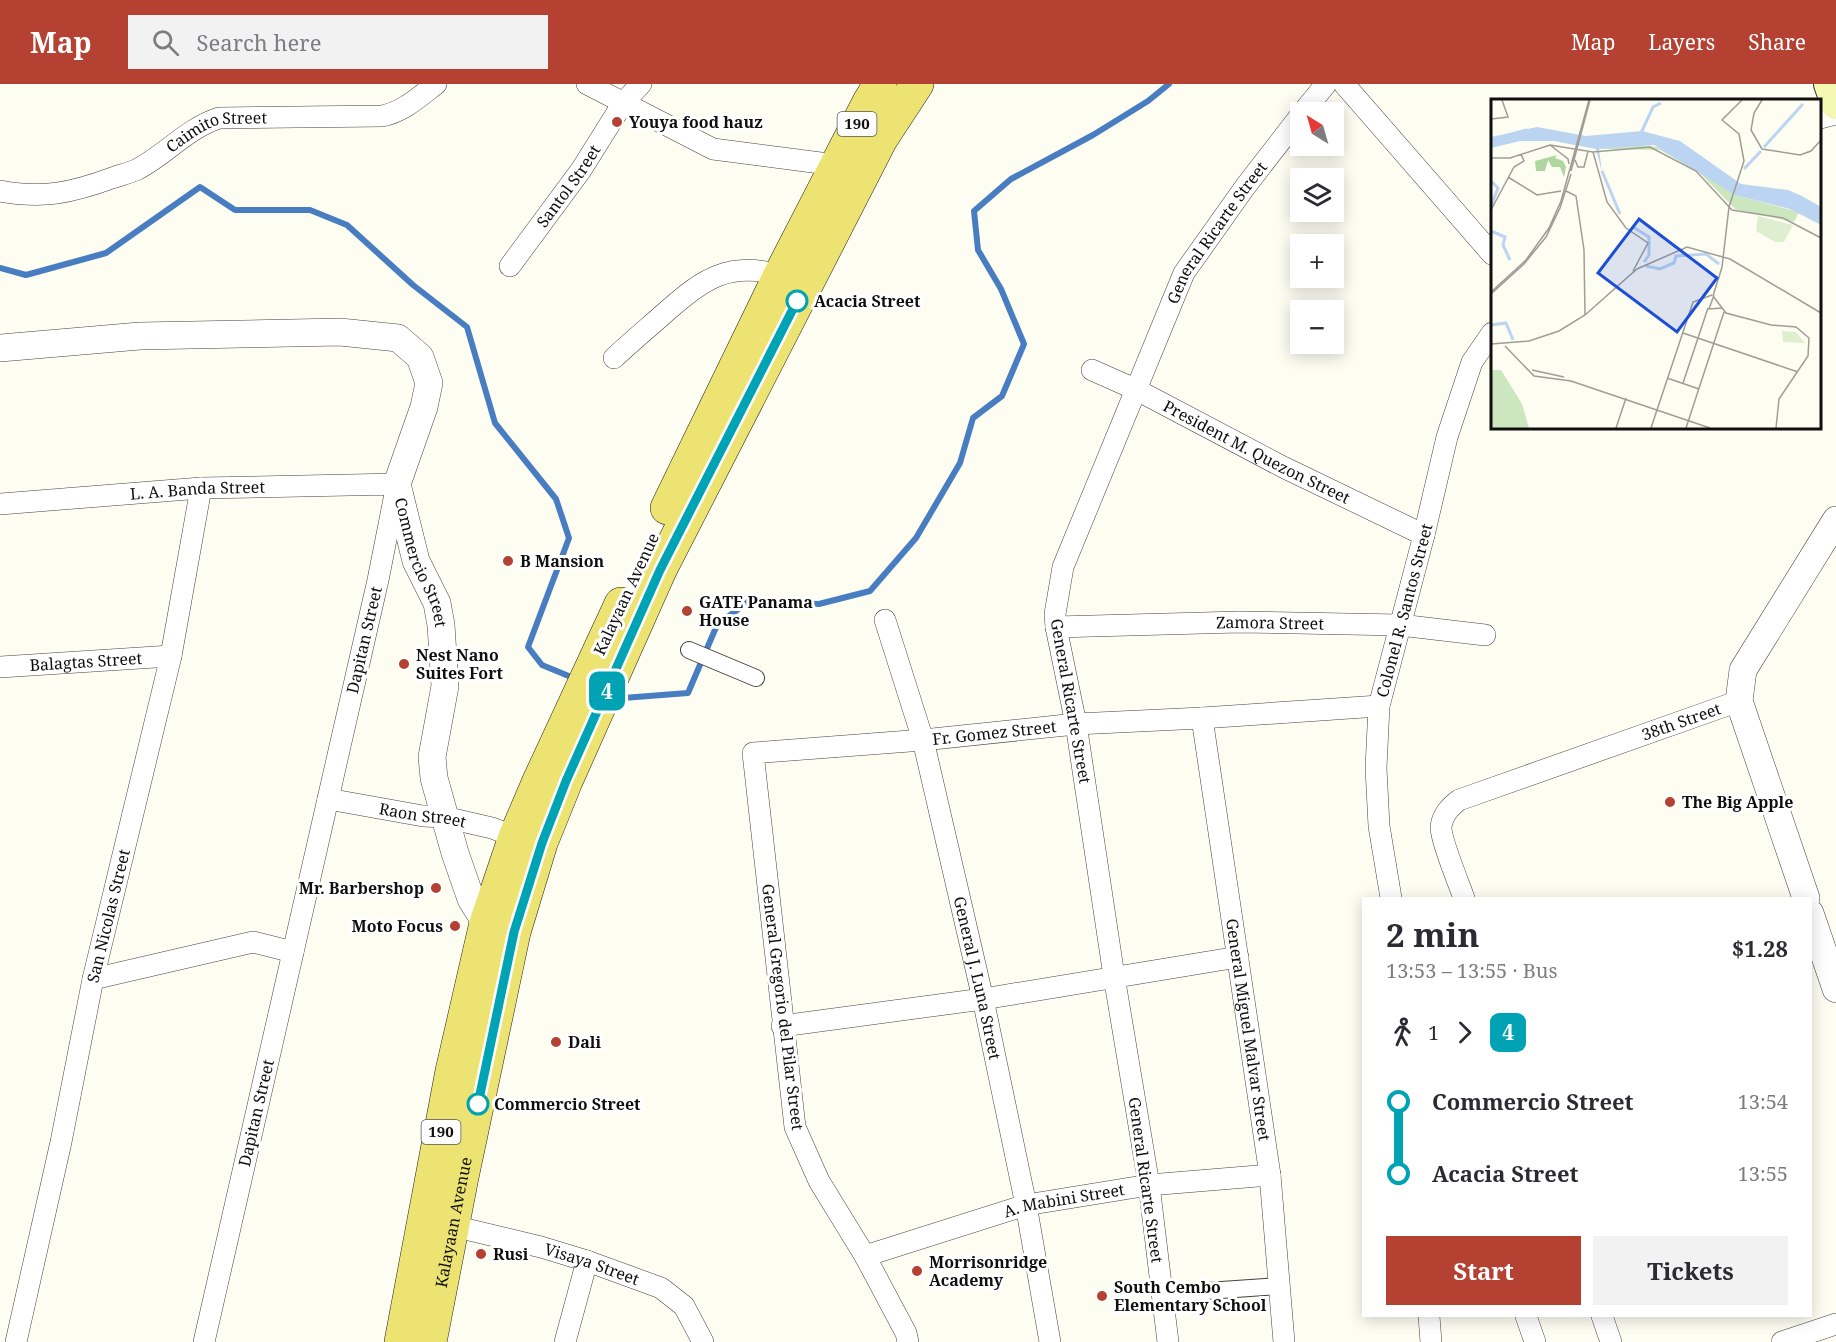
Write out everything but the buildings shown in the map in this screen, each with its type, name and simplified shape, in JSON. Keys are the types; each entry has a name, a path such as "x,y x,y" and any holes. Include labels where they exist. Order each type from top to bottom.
{"main road":[{"name":"Kalayaan Avenue","path":"430,1342 453,1226 515,837 580,720 780,275 880,84"},
{"name":"Kalayaan Avenue","path":"608,660 660,570 884,133 917,84"},
{"path":"1829,84 1836,104"},
{"name":"Kalayaan Avenue","path":"401,1342 452,1071 500,927 542,843 580,720"}],"street":[{"name":"Caimito Street","path":"0,191 21,195 57,195 94,185 138,169 205,122 219,117 382,116 394,114 403,109 436,84"},
{"path":"587,84 713,149 836,165"},
{"name":"Santol Street","path":"510,266 581,170 622,103 641,84"},
{"path":"1312,102 1326,84"},
{"path":"1344,84 1491,253"},
{"path":"1821,118 1836,114"},
{"name":"General Ricarte Street","path":"1168,1342 1149,1185 1114,976 1076,724 1055,614 1063,567 1185,273 1245,187 1290,129"},
{"path":"614,358 693,288 714,276 740,269 761,270 780,275"},
{"name":"Dapitan Street","path":"0,348 140,336 340,332 398,338 420,357 429,383 424,407 396,484 378,580 204,1342"},
{"name":"Colonel R. Santos Street","path":"1391,897 1379,826 1376,768 1379,706 1447,437 1472,362 1491,334"},
{"name":"President M. Quezon Street","path":"1092,370 1137,390 1283,467 1424,535"},
{"name":"L. A. Banda Street","path":"0,504 201,488 396,484"},
{"name":"Commercio Street","path":"396,484 416,561 437,603 441,625 445,686 432,757 434,778 444,817 471,899 500,927"},
{"name":"San Nicolas Street","path":"16,1342 61,1142 93,979 171,656 201,488"},
{"name":"38th Street","path":"1464,897 1441,829 1444,816 1450,807 1460,800 1739,701 1743,670 1836,520"},
{"name":"General J. Luna Street","path":"885,620 923,740 983,999 1026,1204 1050,1342"},
{"name":"Zamora Street","path":"1056,627 1239,622 1400,625 1485,635"},
{"path":"690,650 756,678"},
{"name":"Balagtas Street","path":"1,673 171,656"},
{"path":"1739,701 1806,897"},
{"name":"Fr. Gomez Street","path":"753,753 923,740 1076,724 1379,706"},
{"name":"General Miguel Malvar Street","path":"1202,718 1270,1175 1284,1342"},
{"name":"General Gregorio del Pilar Street","path":"753,753 782,1026 797,1134 819,1181 865,1256 906,1333 908,1342"},
{"name":"Raon Street","path":"328,799 423,816 444,817 492,828 515,837"},
{"path":"1812,919 1836,989"},
{"path":"93,979 253,942 293,952"},
{"path":"782,1026 983,999 1238,957"},
{"name":"A. Mabini Street","path":"865,1256 1026,1204 1149,1185 1270,1175"},
{"name":"Visaya Street","path":"453,1226 541,1247 661,1288 684,1305 703,1342"},
{"path":"565,1342 587,1261"},
{"path":"1163,1294 1279,1286"},
{"path":"1430,1317 1431,1342"},
{"path":"1526,1317 1535,1342"},
{"path":"1602,1317 1611,1342"},
{"path":"1782,1342 1836,1324"}],"waterway":[{"path":"614,694 623,698 688,693 717,625 749,601 819,604 870,591 916,538 960,463 973,418 1002,396 1024,344 1001,289 978,250 974,211 1011,179 1093,135 1148,101 1169,84"},
{"path":"0,268 26,275 106,253 200,187 235,210 310,210 347,225 413,285 467,327 495,423 556,499 569,538 528,647 542,665 576,679"}],"bus line":[{"name":"4","path":"478,1104 514,932 542,843 566,781 660,570 797,301"}],"place":[{"name":"Youya food hauz","path":"617,122"},
{"name":"Acacia Street","path":"797,301"},
{"name":"B Mansion","path":"508,561"},
{"name":"GATE Panama House","path":"687,611"},
{"name":"Nest Nano Suites Fort","path":"404,664"},
{"name":"The Big Apple","path":"1670,802"},
{"name":"Mr. Barbershop","path":"436,888"},
{"name":"Moto Focus","path":"455,926"},
{"name":"Dali","path":"556,1042"},
{"name":"Commercio Street","path":"478,1104"},
{"name":"Rusi","path":"481,1254"},
{"name":"Morrisonridge Academy","path":"917,1271"},
{"name":"South Cembo Elementary School","path":"1102,1296"}]}
